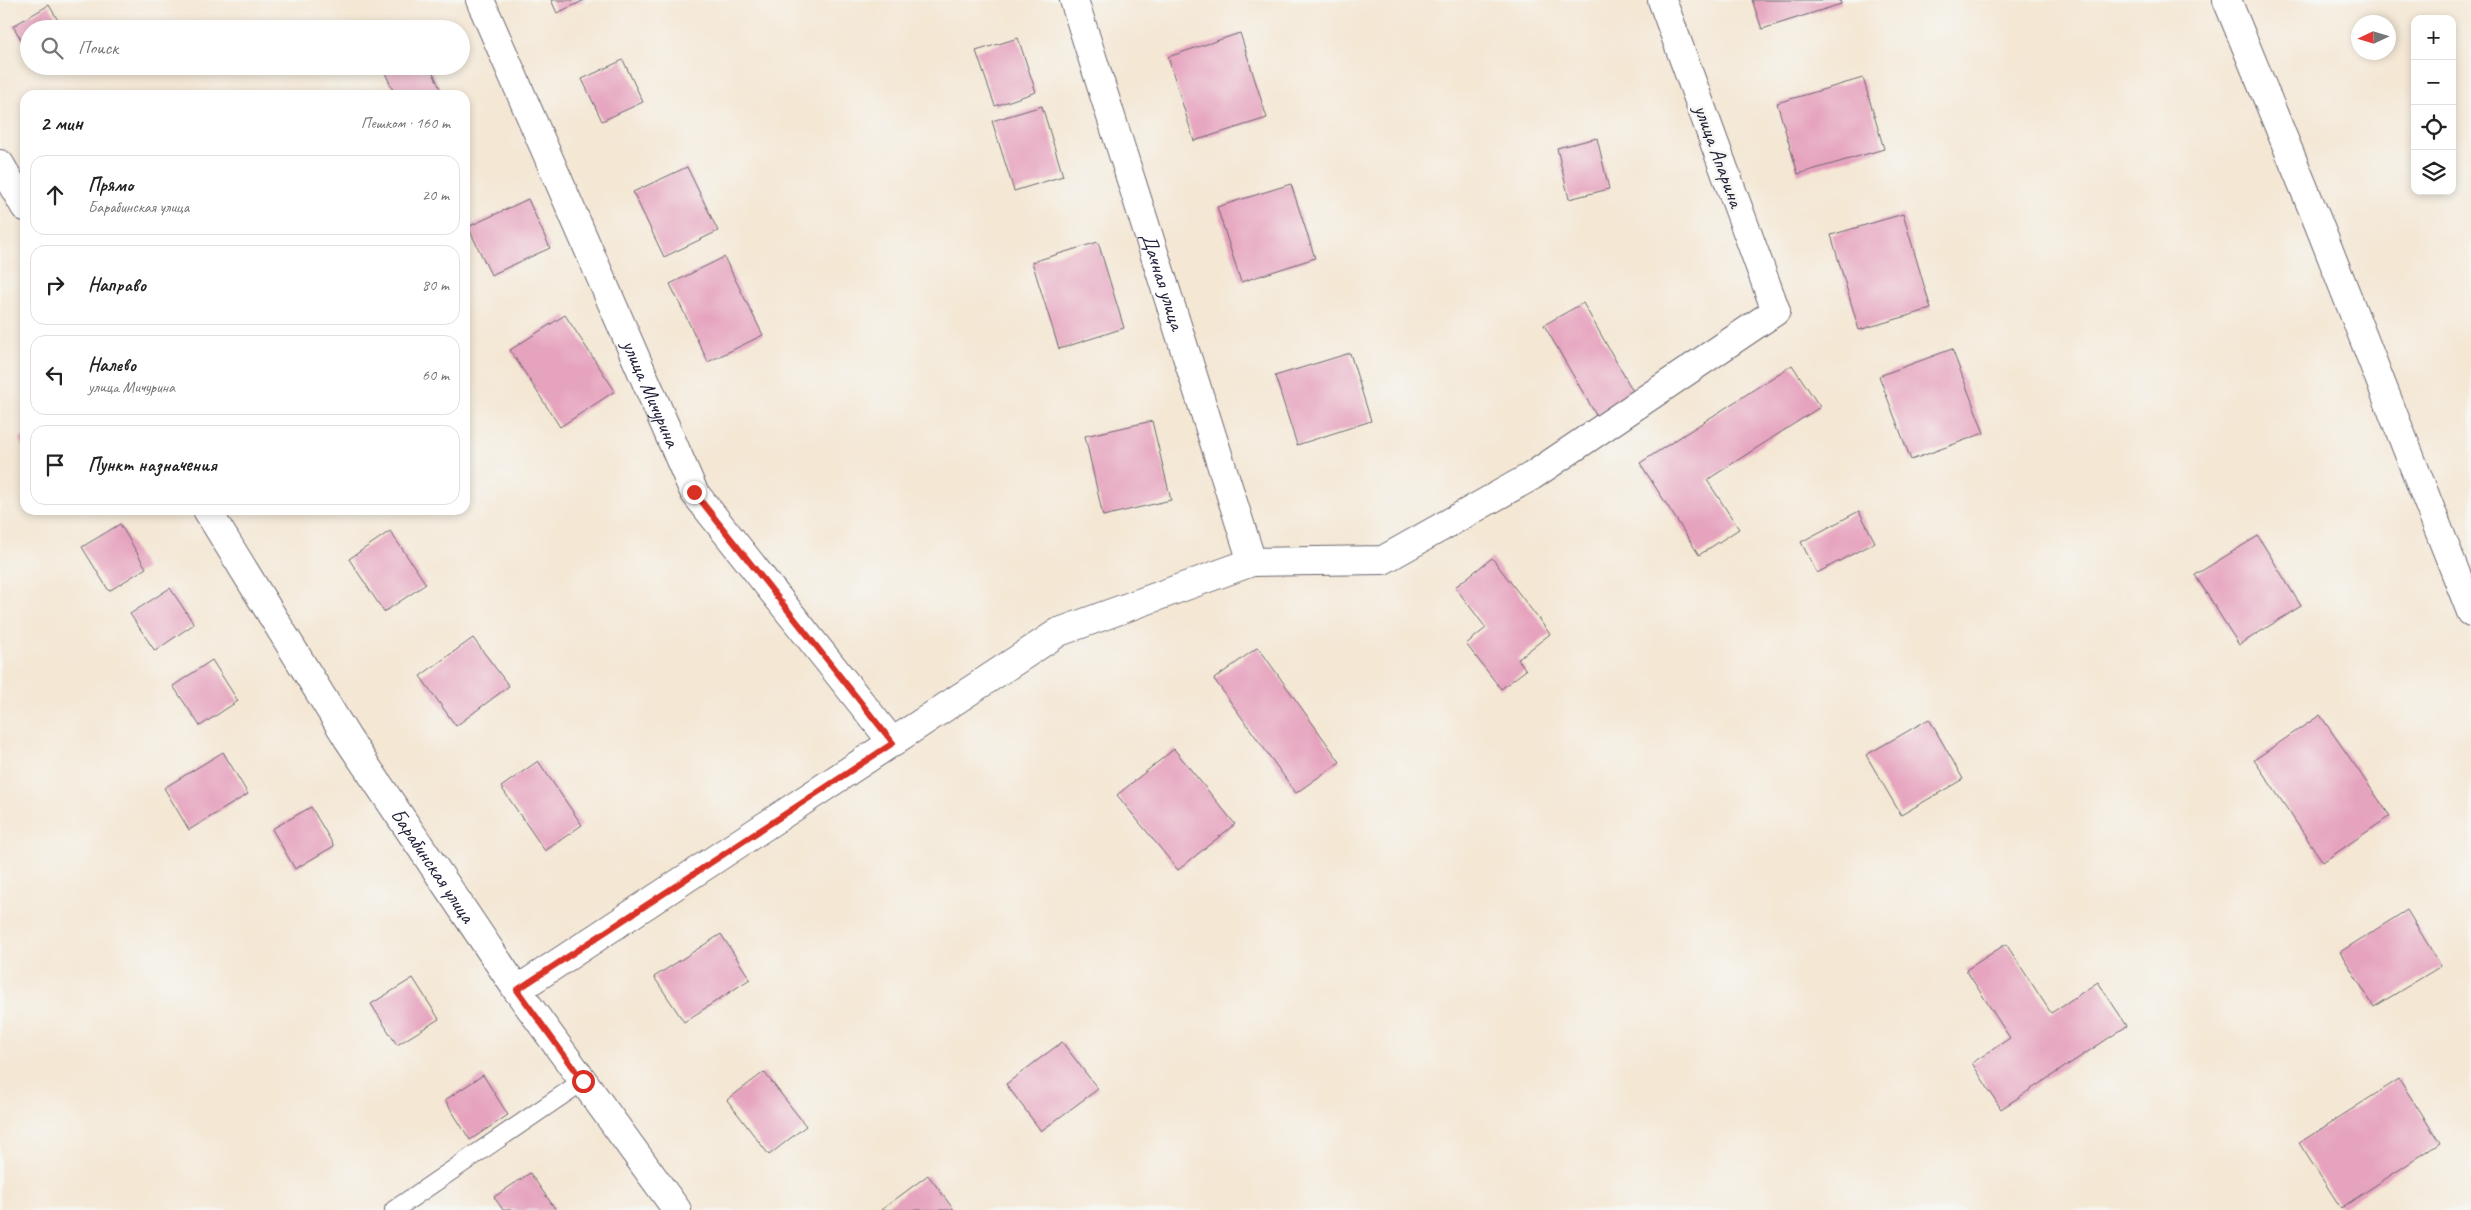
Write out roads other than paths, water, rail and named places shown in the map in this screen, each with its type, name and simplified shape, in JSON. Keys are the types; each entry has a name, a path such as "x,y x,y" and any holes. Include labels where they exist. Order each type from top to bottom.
{"street":[{"name":"улица Мичурина","path":"480,0 694,492 893,743"},
{"name":"Дачная улица","path":"1074,0 1252,562"},
{"name":"улица Апарина","path":"1252,562 1383,560 1532,476 1776,311 1662,0"},
{"path":"2227,0 2471,612"},
{"path":"0,164 20,198"},
{"name":"Барабинская улица","path":"210,515 348,739 517,990 677,1210"},
{"path":"517,990 1059,632 1252,562"}],"lane":[{"path":"394,1210 583,1081"}]}
